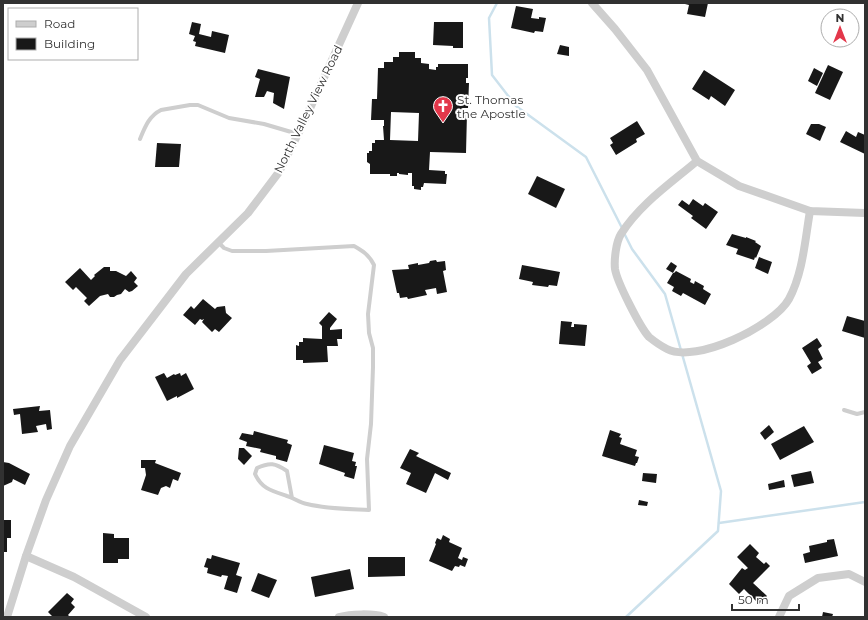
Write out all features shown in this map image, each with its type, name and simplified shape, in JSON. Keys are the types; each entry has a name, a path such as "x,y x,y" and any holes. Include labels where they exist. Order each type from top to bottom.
{"street":[{"name":"North Valley View Road","path":"7,617 26,556 46,500 70,446 120,360 186,274 248,213 279,172 358,3"},
{"path":"592,3 615,29 647,70 698,161 739,186 810,211 865,213"},
{"path":"698,161 645,205 620,235 615,256 615,271 628,302 649,336 667,349 679,353 710,349 734,340 772,319 789,300 799,275 810,211"},
{"path":"26,556 74,577 146,617"},
{"path":"779,617 789,596 818,578 849,574 865,582"},
{"path":"339,617 344,615 378,615 384,617"}],"lane":[{"path":"140,139 148,121 157,112 190,105 198,105 229,118 264,124 298,134"},
{"path":"218,242 224,248 232,251 269,251 354,246 364,252 371,259 374,265 368,314 369,333 373,348 371,424 367,459 369,510 305,504 266,489 255,474 257,468 266,464 277,464 287,471 292,498"},
{"path":"844,410 857,414 865,412"}],"building":[{"path":"681,3 708,3 705,17 687,14 689,5"},
{"path":"516,6 533,9 531,18 546,18 543,32 535,31 534,33 511,28"},
{"path":"192,22 201,24 199,34 211,37 212,31 229,35 225,53 195,46 196,42 193,41 195,36 189,34"},
{"path":"434,22 463,22 463,48 433,45"},
{"path":"560,45 569,47 569,56 557,54"},
{"name":"St. Thomas the Apostle","path":"399,52 415,52 415,58 421,58 421,63 429,64 429,69 436,70 438,64 468,64 468,78 466,78 466,83 469,83 468,108 464,108 464,113 467,113 466,153 430,152 429,170 445,171 445,174 447,174 446,184 424,183 421,190 414,189 414,186 412,186 412,173 408,173 408,175 397,173 397,176 390,176 390,174 370,174 370,164 367,162 367,153 372,151 372,143 375,143 375,140 384,140 384,120 371,120 372,99 377,99 378,68 384,68 384,62 393,62 393,57 399,57","holes":["391,112 419,113 418,141 390,140"]},
{"path":"828,65 843,72 830,100 815,93"},
{"path":"814,68 823,73 817,86 808,81"},
{"path":"258,69 290,77 284,109 273,103 274,93 267,91 264,97 255,97 260,79 255,77"},
{"path":"704,70 735,90 725,106 711,96 709,100 692,89"},
{"path":"637,121 645,134 636,139 637,142 616,155 610,145 613,143 610,138"},
{"path":"811,124 819,124 826,127 820,141 806,134"},
{"path":"846,131 856,137 858,132 865,135 865,154 840,142"},
{"path":"157,143 181,144 179,167 155,167"},
{"path":"537,176 565,189 556,208 528,194"},
{"path":"693,199 703,206 705,203 718,212 706,229 691,218 693,216 678,205 682,200 689,205"},
{"path":"732,234 756,241 755,242 761,246 754,260 736,254 738,249 726,245"},
{"path":"759,257 772,262 768,274 755,268"},
{"path":"436,260 437,262 445,261 446,270 443,271 447,292 437,294 436,288 425,290 427,295 408,299 407,297 400,298 399,293 397,293 392,270 409,269 408,265 418,263 418,265"},
{"path":"671,262 677,266 673,273 666,269"},
{"path":"522,265 560,272 557,286 549,285 548,287 532,285 533,282 519,279"},
{"path":"104,267 110,267 110,271 116,271 126,276 131,271 137,278 134,282 138,286 129,292 125,289 121,294 114,297 110,297 108,294 100,296 89,306 84,301 87,298 76,287 73,290 65,282 80,268 91,280 95,276 94,275"},
{"path":"676,271 691,279 690,282 694,284 695,281 704,286 703,289 711,294 705,305 683,293 681,296 672,291 674,287 667,283"},
{"path":"203,299 215,309 217,307 225,306 226,313 232,318 219,332 215,329 212,332 202,322 204,319 200,319 195,325 183,315 191,306 194,309"},
{"path":"329,312 337,319 330,330 342,329 342,339 337,339 338,346 327,346 328,362 303,363 303,360 296,360 296,345 299,346 299,342 303,342 303,338 322,339 322,326 319,323"},
{"path":"847,316 865,321 865,338 842,331"},
{"path":"561,321 572,322 571,327 574,327 574,324 587,325 585,346 559,344"},
{"path":"817,338 822,346 818,349 823,359 818,362 822,368 812,374 807,366 811,363 802,348"},
{"path":"164,373 167,378 174,374 180,373 181,376 186,373 194,389 177,398 177,396 167,401 155,377"},
{"path":"40,406 39,411 50,410 52,429 47,430 46,424 36,426 38,432 22,434 20,414 14,415 13,409"},
{"path":"769,425 774,432 765,440 760,433"},
{"path":"804,426 814,442 780,460 771,444"},
{"path":"610,430 621,434 619,437 622,438 620,444 637,450 635,456 639,457 635,466 602,456"},
{"path":"254,431 288,440 287,443 292,445 287,462 276,459 276,456 260,452 261,449 246,446 247,442 239,439 242,433 253,435"},
{"path":"324,445 354,453 352,461 356,462 355,466 357,466 354,479 344,476 345,473 319,464"},
{"path":"239,448 244,448 252,456 244,465 238,459"},
{"path":"410,449 419,453 416,456 451,473 448,480 435,473 426,493 406,484 411,473 400,468"},
{"path":"141,460 156,460 155,463 181,473 178,481 173,479 170,488 166,486 161,488 158,495 141,490 146,475 145,468 141,468"},
{"path":"3,462 9,463 30,474 25,485 13,479 12,482 3,486"},
{"path":"811,471 814,483 794,487 791,475"},
{"path":"643,473 657,474 656,483 642,481"},
{"path":"784,480 785,487 769,490 768,484"},
{"path":"639,500 648,502 647,506 638,505"},
{"path":"3,520 11,520 11,538 7,538 7,552 3,552"},
{"path":"103,533 114,534 114,538 129,538 129,559 118,559 118,563 103,563"},
{"path":"443,535 450,539 449,542 462,548 458,558 462,560 463,557 468,559 465,567 460,565 459,567 455,566 452,571 429,561 437,538 441,540"},
{"path":"834,539 838,556 805,563 803,554 810,552 809,546"},
{"path":"750,544 759,553 756,557 764,564 766,562 770,566 753,583 767,596 759,604 744,589 739,594 729,584 742,568 745,570 748,568 737,557"},
{"path":"212,555 240,563 236,575 242,577 237,593 224,589 228,576 222,575 221,577 207,573 208,568 204,567 207,558 211,559"},
{"path":"368,557 405,557 405,576 368,577"},
{"path":"350,569 354,589 315,597 311,577"},
{"path":"258,573 277,580 269,598 251,591"},
{"path":"67,593 74,599 71,603 75,607 68,615 70,617 53,617 48,612"},
{"path":"823,612 833,614 832,617 822,617"}],"waterway":[{"path":"497,3 489,18 492,75 516,106 586,157 622,228"},
{"path":"624,233 632,249 665,294 721,491 718,531 626,617"},
{"path":"719,523 865,502"}],"place":[{"name":"St. Thomas the Apostle","path":"443,123"}]}
